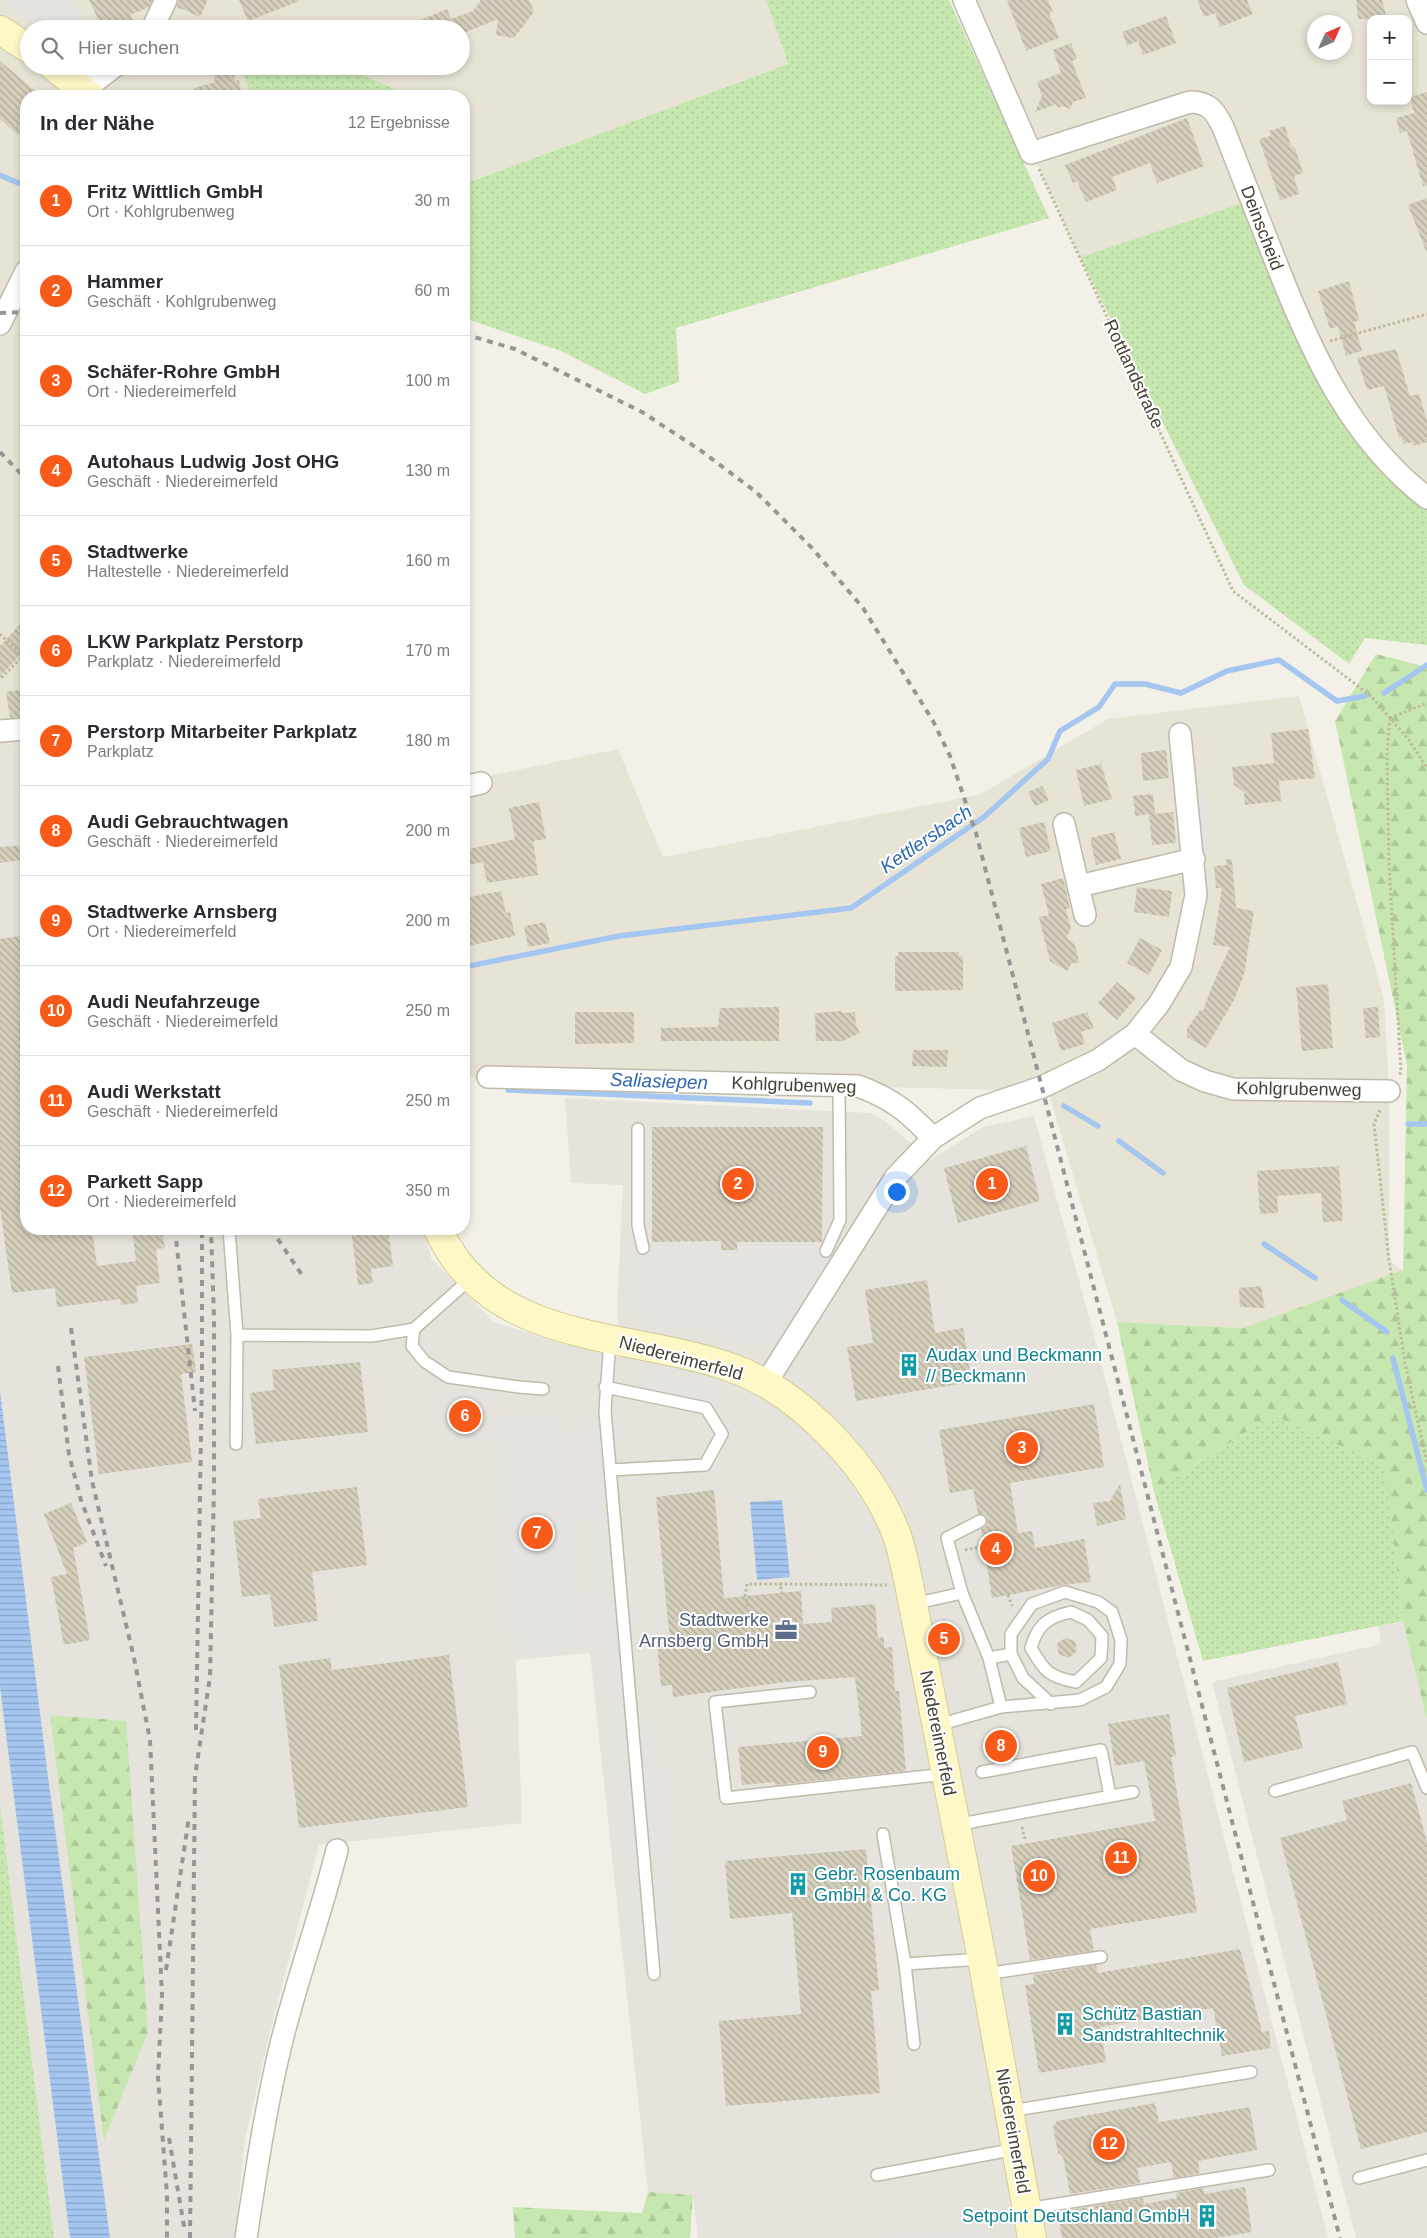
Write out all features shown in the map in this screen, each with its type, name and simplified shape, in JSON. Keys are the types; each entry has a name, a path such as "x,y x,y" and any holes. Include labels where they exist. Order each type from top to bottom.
{"street":[{"path":"156,20 166,0"},
{"path":"964,0 1031,153"},
{"path":"1417,0 1427,24"},
{"path":"0,30 20,43"},
{"path":"65,75 83,90"},
{"path":"90,90 106,75"},
{"name":"Deinscheid","path":"1031,153 1190,102 1201,102 1210,106 1223,128 1310,346 1329,383 1354,422 1406,481 1427,498"},
{"path":"0,324 20,283"},
{"path":"0,731 20,729"},
{"path":"766,1383 895,1178 933,1138 980,1108 1042,1087 1098,1060 1135,1034 1158,1004 1180,967 1196,895 1194,859 1180,734"},
{"path":"1064,824 1086,915"},
{"path":"1079,886 1194,859"},
{"name":"Kohlgrubenweg","path":"1135,1034 1180,1070 1233,1090 1389,1091"},
{"name":"Kohlgrubenweg","path":"488,1077 858,1086 882,1095 905,1109 933,1138"},
{"name":"Niedereimerfeld","path":"442,1235 470,1279 492,1298 517,1312 577,1332 733,1368 766,1383 827,1430 844,1448 873,1489 896,1533 911,1594 938,1726 1032,2238"},
{"path":"246,2238 259,2151 282,2039 324,1899 336,1850"}],"lane":[{"path":"826,1250 840,1220 839,1085"},
{"path":"638,1129 638,1225 643,1248"},
{"path":"229,1235 237,1335 236,1444"},
{"path":"237,1335 372,1336 414,1329 470,1279"},
{"path":"414,1329 412,1346 424,1360 448,1377 543,1388"},
{"path":"610,1339 605,1387 605,1411 654,1974"},
{"path":"605,1387 706,1408 722,1434 705,1465 610,1470"},
{"path":"980,1521 947,1538 962,1592 989,1658 1001,1707"},
{"path":"911,1594 962,1592"},
{"path":"938,1726 1001,1707 1051,1704 1080,1700 1106,1687 1120,1664 1121,1640 1112,1612 1098,1602 1065,1592 1032,1604 1011,1634 1012,1654 1023,1678 1051,1704"},
{"path":"1071,1612 1088,1620 1102,1636 1101,1658 1076,1682 1056,1678 1041,1665 1031,1648 1034,1635 1052,1616 1071,1612"},
{"path":"989,1658 1012,1654"},
{"path":"1076,1682 1080,1700"},
{"path":"810,1692 715,1702 726,1798 946,1774"},
{"path":"982,1772 1101,1750 1110,1796"},
{"path":"1275,1791 1412,1752 1427,1788"},
{"path":"956,1825 1133,1792"},
{"path":"883,1834 905,1964 914,2044"},
{"path":"905,1964 983,1967 1101,1957"},
{"path":"1010,2111 1251,2072"},
{"path":"877,2175 1016,2149"},
{"path":"1359,2178 1427,2160"},
{"path":"1027,2208 1268,2170"}],"path":[{"name":"Rottlandstraße","path":"1031,153 1233,591 1371,696 1409,740 1427,768"},
{"path":"1310,346 1427,314"},
{"path":"0,634 20,653"},
{"path":"0,679 20,659"},
{"path":"1427,703 1390,718 1387,752 1389,865 1401,1072 1389,1091 1374,1124 1389,1260 1405,1363 1427,1462"},
{"path":"748,1606 746,1596 747,1584 780,1584 911,1594"},
{"path":"780,1584 782,1594"}],"shaded area":[{"path":"0,0 766,0 788,64 470,182 470,90 20,90 20,749 0,751"},
{"path":"1,0 74,0 83,20 29,20"},
{"path":"963,0 1427,0 1427,491 1378,446 1338,388 1254,199 1080,257"},
{"path":"1299,696 1384,999 1389,1091 1389,1260 1403,1271 1243,1328 1117,1322 1048,1091 470,1077 470,780 618,749 663,857 981,794 1108,719"},
{"path":"20,749 20,1235 425,1235 431,1258 494,1322 553,1341 621,1358 617,1309 623,1185 571,1183 565,1098 871,1113 885,1121 930,1160 983,1127 1034,1116 1095,1339 1328,2238 698,2238 693,2195 648,2192 590,1653 516,1660 522,1823 319,1845 270,2032 245,2139 235,2238 54,2238 0,1805 0,751"},
{"path":"1205,793 1212,852 1203,853 1196,794"},
{"path":"624,1247 834,1251 800,1308 794,1309 775,1330 775,1343 726,1344 726,1331 670,1328 665,1331 637,1325 638,1311 623,1310"},
{"path":"639,1369 680,1377 717,1388 711,1403 638,1384"},
{"path":"485,1389 488,1438 447,1441 441,1394"},
{"path":"562,1416 585,1649 510,1655 490,1417"},
{"path":"596,1419 599,1469 624,1722 656,1720 674,1961 627,1962 579,1421"},
{"path":"1427,1617 1427,2238 1356,2238 1212,1682 1381,1644 1378,1626"},
{"path":"986,2228 988,2238 864,2238"}],"green space":[{"path":"766,0 949,0 1049,218 676,328 679,382 645,394 561,351 470,320 470,182 788,64"},
{"path":"244,75 362,75 397,90 250,90"},
{"path":"1254,199 1338,388 1378,446 1427,491 1427,645 1365,638 1349,664 1244,585 1080,257"},
{"path":"1376,654 1427,667 1427,1720 1403,1621 1385,1466 1272,1415 1154,1492 1117,1322 1243,1328 1403,1270 1407,1065 1335,721"},
{"path":"1272,1415 1386,1466 1403,1621 1203,1661 1154,1492"},
{"path":"50,1715 126,1721 148,2032 104,2140"},
{"path":"0,1805 54,2238 0,2238"},
{"path":"648,2192 693,2195 690,2238 515,2238 513,2207 642,2213"}],"water":[{"path":"0,1391 47,1769 110,2238 70,2238 0,1687"},
{"path":"782,1500 790,1577 757,1580 750,1502"}],"building":[{"path":"89,0 152,0 149,7 130,15 132,20 99,20"},
{"path":"178,0 208,0 200,17 177,7"},
{"path":"239,0 299,0 251,20 248,20"},
{"path":"481,0 529,0 534,12 514,38 496,35 498,19 470,30 470,20 421,20 447,9 451,19 473,11"},
{"path":"1007,0 1048,0 1053,12 1049,13 1059,38 1026,51"},
{"path":"1197,0 1247,0 1253,14 1220,27 1215,13 1204,17"},
{"path":"1356,0 1382,0 1386,15 1367,15 1367,19 1358,19"},
{"path":"1166,16 1176,43 1143,55 1138,41 1127,46 1122,32"},
{"path":"1071,43 1077,59 1072,61 1086,98 1073,102 1070,109 1063,106 1058,108 1056,104 1035,112 1042,96 1037,82 1061,73 1053,50"},
{"path":"0,61 34,90 20,90 20,132 18,135 0,119"},
{"path":"214,75 234,75 235,81 239,80 241,90 194,90 194,88 215,82"},
{"path":"1427,92 1427,186 1423,186 1407,131 1400,133 1396,118 1414,113 1412,96"},
{"path":"1187,118 1204,166 1157,183 1150,163 1112,177 1117,190 1086,202 1077,181 1073,183 1065,165"},
{"path":"1285,126 1291,146 1295,148 1303,173 1294,176 1299,194 1280,200 1259,139 1271,136 1269,131"},
{"path":"1427,198 1427,251 1426,251 1408,205"},
{"path":"1349,281 1359,320 1354,322 1362,351 1346,356 1338,326 1330,329 1318,291"},
{"path":"1396,349 1410,396 1419,394 1427,421 1427,442 1414,446 1412,442 1404,444 1401,437 1399,438 1384,386 1367,390 1357,358"},
{"path":"20,624 20,655 0,676 0,646"},
{"path":"20,690 20,717 10,718 6,692"},
{"path":"1308,729 1315,778 1279,781 1281,801 1245,805 1244,792 1234,785 1232,767 1274,763 1271,733"},
{"path":"1166,750 1169,778 1143,781 1141,753"},
{"path":"1101,764 1112,799 1084,806 1076,770"},
{"path":"1042,786 1049,800 1035,806 1028,792"},
{"path":"1153,794 1155,814 1173,812 1176,843 1152,845 1149,814 1135,816 1133,796"},
{"path":"539,802 546,839 533,841 538,875 487,883 483,862 470,865 470,849 515,839 509,808"},
{"path":"1044,822 1051,851 1026,857 1019,828"},
{"path":"1114,832 1121,859 1096,865 1090,838"},
{"path":"20,845 20,860 0,863 0,847"},
{"path":"1226,859 1232,860 1236,908 1254,911 1244,975 1234,1000 1206,1048 1187,1037 1187,1029 1201,1009 1203,1011 1230,947 1213,945 1222,888 1216,888 1214,866 1226,865"},
{"path":"1063,878 1070,908 1066,909 1071,930 1066,937 1075,945 1079,962 1071,964 1067,971 1050,961 1039,917 1049,915 1041,884"},
{"path":"1137,887 1172,891 1169,917 1134,912"},
{"path":"501,891 506,913 510,912 515,936 470,945 470,897"},
{"path":"545,922 550,943 528,947 524,926"},
{"path":"20,936 20,1235 93,1235 97,1266 136,1261 133,1235 163,1235 165,1248 156,1249 160,1283 136,1286 138,1303 121,1305 120,1299 57,1307 55,1288 12,1293 0,1208 0,939"},
{"path":"1140,938 1162,950 1149,975 1127,963"},
{"path":"898,952 959,952 959,956 963,956 963,990 895,991 895,957 898,956"},
{"path":"1117,982 1136,998 1117,1020 1098,1003"},
{"path":"1328,984 1333,1048 1302,1051 1296,987"},
{"path":"779,1007 779,1041 661,1041 661,1028 718,1027 720,1008"},
{"path":"1378,1007 1380,1037 1366,1038 1363,1008"},
{"path":"842,1011 842,1013 855,1012 856,1026 860,1033 843,1041 816,1041 815,1013"},
{"path":"575,1012 634,1012 634,1043 575,1044"},
{"path":"1087,1012 1094,1028 1081,1032 1085,1044 1061,1051 1052,1023"},
{"path":"913,1050 948,1050 947,1067 912,1066"},
{"path":"652,1127 823,1127 822,1242 737,1242 737,1250 721,1250 721,1241 652,1242"},
{"path":"1026,1146 1040,1201 958,1223 944,1168"},
{"path":"1339,1166 1343,1221 1323,1222 1321,1193 1277,1196 1278,1213 1260,1214 1257,1171"},
{"path":"352,1235 389,1235 393,1266 371,1269 373,1283 358,1285"},
{"name":"Audax und Beckmann // Beckmann","path":"927,1280 935,1333 963,1328 972,1382 856,1401 847,1347 873,1343 865,1290"},
{"path":"1261,1286 1265,1308 1240,1307 1239,1288"},
{"path":"192,1344 196,1372 181,1374 192,1462 99,1474 84,1357"},
{"path":"360,1362 368,1432 256,1444 250,1393 274,1390 272,1370"},
{"path":"1094,1404 1104,1467 1010,1483 1018,1533 1032,1531 1035,1548 1084,1539 1091,1582 1063,1585 992,1598 981,1529 987,1525 987,1518 984,1514 978,1514 973,1489 950,1493 939,1430"},
{"path":"1120,1484 1126,1519 1097,1526 1093,1503 1110,1501"},
{"path":"357,1487 367,1565 312,1572 318,1621 274,1627 270,1594 242,1597 233,1521 261,1518 258,1499"},
{"path":"714,1490 724,1598 801,1591 803,1624 832,1622 831,1608 875,1604 878,1638 884,1637 884,1648 892,1647 895,1691 899,1691 906,1771 775,1785 774,1782 742,1785 738,1747 862,1736 855,1677 786,1682 673,1697 672,1685 661,1686 657,1644 670,1642 656,1497"},
{"path":"71,1503 87,1542 73,1548 90,1640 64,1645 51,1577 67,1574 44,1514"},
{"path":"1065,1638 1075,1641 1077,1651 1069,1658 1059,1654 1057,1644"},
{"path":"449,1655 468,1807 299,1828 279,1665 330,1658 332,1670"},
{"path":"1338,1662 1347,1704 1295,1716 1303,1748 1244,1762 1227,1688"},
{"path":"1169,1714 1176,1756 1171,1757 1197,1912 1090,1929 1094,1951 1030,1960 1011,1846 1155,1821 1144,1761 1115,1766 1108,1724"},
{"path":"1411,1783 1427,1842 1427,2132 1361,2149 1280,1838 1347,1820 1342,1801"},
{"path":"866,1849 879,1990 871,1991 880,2093 726,2106 719,2021 801,2014 792,1913 730,1919 725,1861"},
{"path":"1240,1949 1262,2032 1269,2031 1271,2048 1222,2056 1213,2008 1100,2027 1106,2062 1039,2073 1025,1985 1034,1984 1033,1975 1096,1965 1098,1973"},
{"path":"1155,2103 1159,2122 1250,2107 1257,2150 1198,2161 1200,2173 1174,2178 1171,2162 1137,2168 1140,2183 1070,2194 1063,2157 1058,2153 1053,2127 1057,2121"},
{"path":"1245,2187 1252,2232 1215,2238 1062,2238 1057,2212 1143,2198 1144,2204 1177,2198 1176,2193 1203,2188 1204,2194"}],"waterway":[{"name":"Kettlersbach","path":"0,175 20,182"},
{"name":"Kettlersbach","path":"470,966 619,936 851,908 984,817 1048,759 1060,731 1099,707 1115,684 1145,684 1181,693 1227,671 1279,660 1337,701 1365,696"},
{"path":"1384,693 1427,665"},
{"name":"Saliasiepen","path":"508,1090 810,1103"},
{"name":"Saliasiepen","path":"1064,1106 1098,1126"},
{"path":"1408,1124 1427,1124"},
{"name":"Saliasiepen","path":"1119,1141 1163,1173"},
{"name":"Saliasiepen","path":"1264,1244 1315,1278"},
{"name":"Saliasiepen","path":"1342,1300 1387,1332"},
{"name":"Saliasiepen","path":"1393,1358 1427,1490"}],"railway":[{"path":"0,313 20,312"},
{"path":"470,336 515,349 642,412 700,450 756,492 812,548 863,608 933,721 950,756 976,833 1340,2238"},
{"path":"0,452 20,473"},
{"path":"176,1235 195,1411"},
{"path":"196,1730 202,1374 202,1235"},
{"path":"190,2238 195,1776 210,1677 214,1486 214,1318 211,1235"},
{"path":"275,1235 302,1275"},
{"path":"71,1328 92,1481 134,1658 150,1740 162,1995 158,2077 167,2195 167,2238"},
{"path":"58,1366 69,1455 81,1500 106,1566"},
{"path":"166,1970 189,1817"},
{"path":"169,2138 185,2232"}],"place":[{"name":"Hammer","path":"738,1184"},
{"name":"Fritz Wittlich GmbH","path":"992,1184"},
{"name":"Audax und Beckmann // Beckmann","path":"909,1365"},
{"name":"LKW Parkplatz Perstorp","path":"465,1416"},
{"name":"Schäfer-Rohre GmbH","path":"1022,1448"},
{"name":"Perstorp Mitarbeiter Parkplatz","path":"537,1533"},
{"name":"Autohaus Ludwig Jost OHG","path":"996,1549"},
{"name":"Stadtwerke Arnsberg GmbH","path":"786,1630"},
{"name":"Stadtwerke","path":"944,1639"},
{"name":"Audi Gebrauchtwagen","path":"1001,1746"},
{"name":"Stadtwerke Arnsberg","path":"823,1752"},
{"name":"Audi Werkstatt","path":"1121,1858"},
{"name":"Audi Neufahrzeuge","path":"1039,1876"},
{"name":"Gebr. Rosenbaum GmbH & Co. KG","path":"798,1884"},
{"name":"Schütz Bastian Sandstrahltechnik","path":"1065,2024"},
{"name":"Parkett Sapp","path":"1109,2144"},
{"name":"Setpoint Deutschland GmbH","path":"1207,2216"}]}
